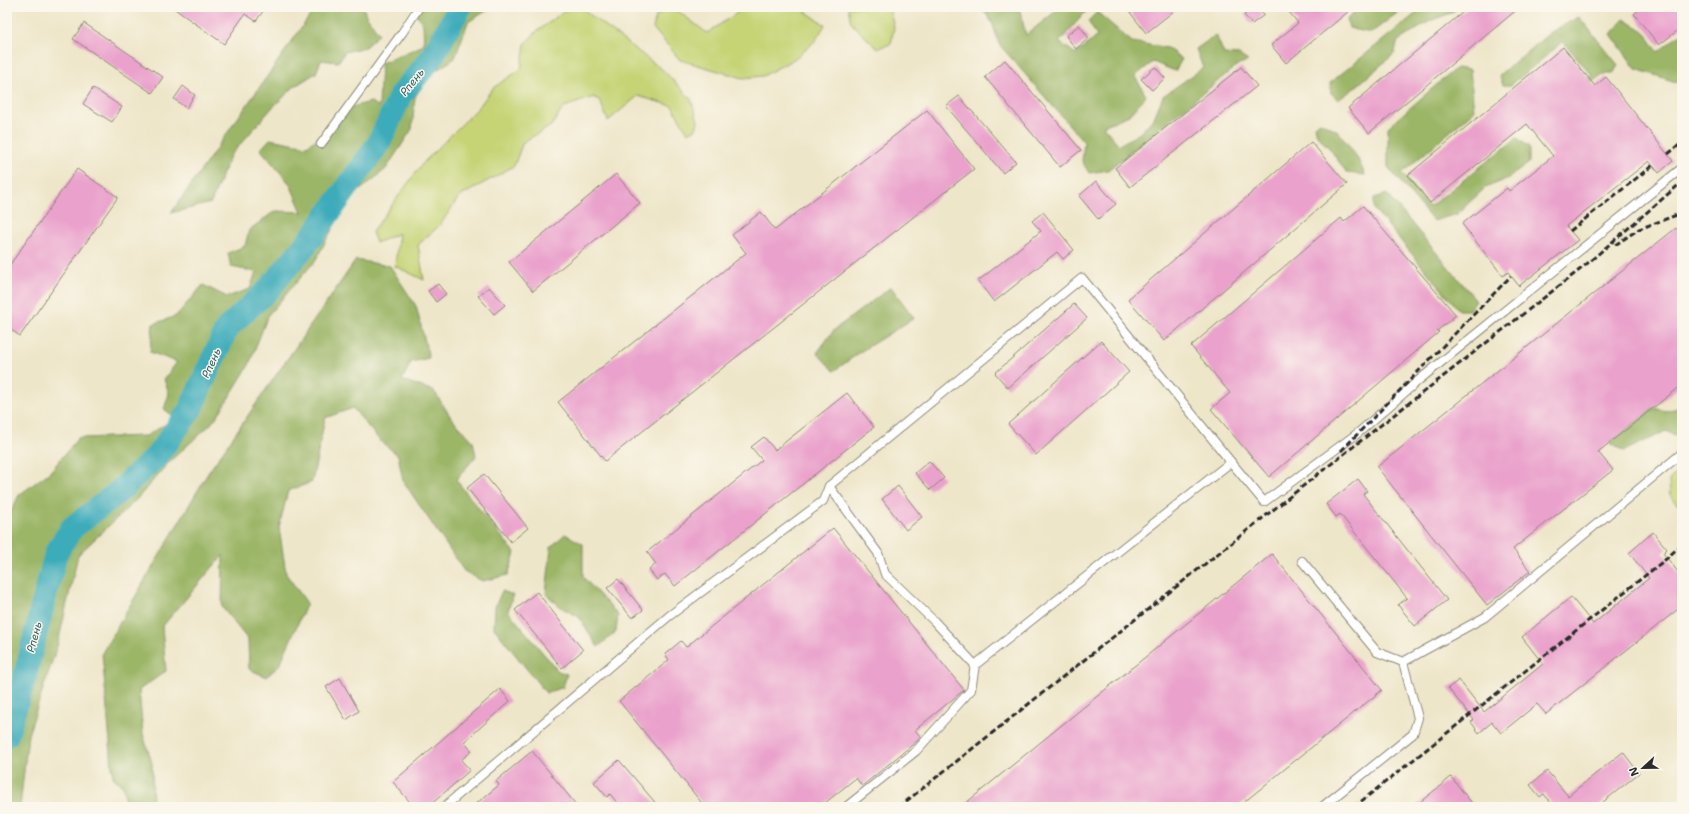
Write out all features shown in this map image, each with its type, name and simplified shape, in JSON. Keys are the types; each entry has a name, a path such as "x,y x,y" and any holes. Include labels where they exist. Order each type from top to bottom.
{"lane":[{"path":"321,144 402,34 419,7"},
{"path":"444,807 669,616 823,501 829,486 1082,278 1264,502 1358,433 1419,380 1682,168"},
{"path":"1302,561 1377,652 1403,662 1485,617 1682,453"},
{"path":"846,807 916,752 971,690 976,665 1231,462"},
{"path":"829,486 878,553 885,574 934,621 976,665"},
{"path":"1322,807 1413,734 1418,718 1403,662"}],"green space":[{"path":"316,7 363,7 366,15 379,34 365,47 345,52 338,62 321,60 316,73 295,86 272,108 230,156 211,203 171,213"},
{"path":"416,7 493,7 468,22 455,58 428,76 415,97 412,129 386,169 348,200 315,261 268,315 249,365 218,415 210,425 169,462 136,500 78,555 58,643 28,735 20,807 7,807 7,520 19,495 50,472 78,438 146,436 176,418 164,409 169,394 164,379 177,362 150,352 153,324 176,316 203,285 227,297 250,289 256,272 231,267 228,253 245,246 249,230 275,211 302,212 290,184 261,149 270,139 307,146 325,133 343,109 371,102 379,107 381,63 424,45 423,24 414,10"},
{"path":"570,7 580,7 664,71 691,99 698,121 696,129 688,133 672,106 638,96 608,121 600,101 594,97 564,107 551,126 523,142 514,166 459,197 440,225 418,245 424,280 395,266 399,233 376,243 372,232 423,163 478,108 493,88 521,69 525,44 536,32"},
{"path":"746,7 808,7 805,11 825,25 815,41 794,59 763,76 743,78 680,60 653,28 656,16 667,9 678,11 707,33"},
{"path":"848,7 889,7 894,27 891,44 877,48 851,23"},
{"path":"981,7 1019,7 1026,35 1061,7 1090,7 1059,42 1076,54 1097,36 1088,21 1097,12 1132,42 1167,48 1182,59 1175,71 1153,62 1135,76 1146,96 1129,115 1103,126 1119,145 1140,133 1154,118 1163,96 1203,68 1196,49 1216,35 1224,54 1239,55 1248,61 1239,64 1108,170 1089,173 1082,161 1084,142 999,44 992,22"},
{"path":"1362,7 1405,7 1371,33 1349,28 1347,19"},
{"path":"1424,7 1455,7 1453,12 1430,21 1398,41 1394,54 1338,100 1331,93 1330,83"},
{"path":"1579,17 1618,65 1613,74 1603,74 1581,90 1576,87 1592,75 1563,42 1511,85 1503,85 1499,75 1551,32"},
{"path":"1624,19 1644,31 1658,52 1682,33 1682,84 1636,69 1611,34"},
{"path":"1456,68 1470,70 1474,111 1402,173 1429,207 1517,138 1529,147 1529,163 1507,179 1485,188 1457,214 1433,221 1388,167 1388,127"},
{"path":"1320,122 1338,131 1357,157 1365,175 1347,173 1330,149 1317,135 1315,126"},
{"path":"1387,194 1476,300 1469,310 1459,310 1374,209 1374,198"},
{"path":"356,260 390,266 416,306 429,358 411,362 402,380 434,391 452,419 473,441 476,456 456,480 515,553 508,575 482,581 464,571 403,481 398,455 380,441 353,408 325,418 312,482 288,491 279,527 286,574 307,603 279,666 266,677 249,669 248,640 222,607 223,555 162,627 166,671 139,690 143,734 152,763 153,807 120,807 125,800 124,788 113,777 102,653 208,473"},
{"path":"891,287 914,318 863,350 834,371 817,353 834,330"},
{"path":"1682,407 1682,437 1680,439 1666,431 1624,451 1609,443 1654,408 1666,411"},
{"path":"1682,468 1682,509 1670,495 1669,480"},
{"path":"565,534 583,544 583,577 618,615 616,632 598,647 579,617 562,608 546,594 551,547"},
{"path":"502,591 513,595 508,611 558,671 567,674 563,687 546,693 494,628 495,607"}],"building":[{"path":"172,7 266,7 256,21 245,14 224,44"},
{"path":"1126,7 1179,7 1146,33"},
{"path":"1257,7 1264,15 1252,24 1244,15"},
{"path":"1285,7 1354,7 1286,63 1271,45 1298,23"},
{"path":"1469,7 1520,7 1369,133 1348,108"},
{"path":"1642,7 1682,7 1682,27 1659,45 1634,14"},
{"path":"84,23 163,77 152,93 73,39"},
{"path":"1079,25 1089,38 1076,49 1066,36"},
{"path":"1563,47 1595,86 1606,77 1673,161 1659,173 1649,161 1566,226 1578,240 1519,286 1508,272 1503,276 1462,224 1507,188 1509,191 1553,156 1527,124 1430,203 1408,175"},
{"path":"1005,60 1081,150 1060,167 985,77"},
{"path":"1155,67 1165,78 1152,90 1141,79"},
{"path":"1241,67 1257,86 1130,187 1115,168"},
{"path":"183,86 195,95 186,108 174,99"},
{"path":"93,88 122,107 112,122 83,104"},
{"path":"959,96 1016,162 1003,173 946,106"},
{"path":"927,110 974,169 605,461 558,402 746,253 732,235 761,212 775,230"},
{"path":"1311,142 1347,184 1164,341 1128,299"},
{"path":"77,169 118,197 20,336 7,327 7,269"},
{"path":"616,174 640,203 533,291 509,262"},
{"path":"1096,181 1116,204 1098,219 1079,196"},
{"path":"1363,206 1456,315 1437,331 1439,332 1269,477 1211,409 1230,393 1191,346 1341,218 1344,222"},
{"path":"1043,212 1074,250 1063,259 1057,252 994,302 978,281 1041,231 1032,221"},
{"path":"1676,228 1682,236 1682,385 1598,452 1613,470 1513,549 1530,571 1487,605 1377,467"},
{"path":"438,284 446,294 436,302 428,291"},
{"path":"489,287 505,305 494,314 478,296"},
{"path":"1074,304 1087,318 1008,388 995,373"},
{"path":"1101,341 1129,372 1036,455 1008,424"},
{"path":"847,393 874,427 675,586 665,574 657,580 649,570 656,564 647,552 762,460 751,447 764,437 775,450"},
{"path":"929,461 944,478 930,490 915,473"},
{"path":"484,474 528,528 511,542 467,488"},
{"path":"1358,479 1367,491 1363,494 1447,600 1415,626 1398,605 1407,598 1340,514 1336,517 1326,504"},
{"path":"898,486 922,517 906,530 882,499"},
{"path":"833,528 964,690 915,730 921,737 917,741 862,786 856,778 820,807 705,807 619,701 669,660 665,654 681,641 686,647"},
{"path":"1653,532 1667,549 1663,553 1682,577 1682,606 1546,714 1537,704 1501,733 1492,722 1479,733 1471,722 1474,720 1448,688 1459,680 1484,712 1543,664 1522,637 1571,597 1593,624 1649,578 1629,553"},
{"path":"1272,554 1382,690 1238,807 961,807"},
{"path":"618,579 643,610 632,618 607,588"},
{"path":"537,592 583,650 562,668 515,610"},
{"path":"340,678 359,711 346,720 326,687"},
{"path":"500,689 510,701 464,742 472,751 461,760 470,770 428,807 414,807 393,782"},
{"path":"532,751 578,807 472,807 499,785 496,781"},
{"path":"1623,752 1639,773 1597,807 1554,807 1544,794 1540,797 1530,785 1547,771 1568,796"},
{"path":"619,760 659,807 621,807 610,794 607,797 594,782"},
{"path":"1451,777 1475,807 1414,807"}],"waterway":[{"name":"Рпень","path":"7,735 25,676 56,553 72,528 116,494 157,456 190,410 227,328 267,291 311,238 379,143 401,94 431,59 460,7"}],"railway":[{"path":"1668,154 1682,143"},
{"path":"1570,231 1653,165"},
{"path":"899,807 1317,475 1582,268 1682,182"},
{"path":"1615,245 1639,229 1682,213"},
{"path":"1341,451 1511,276"},
{"path":"1354,807 1666,559 1682,544"}]}
